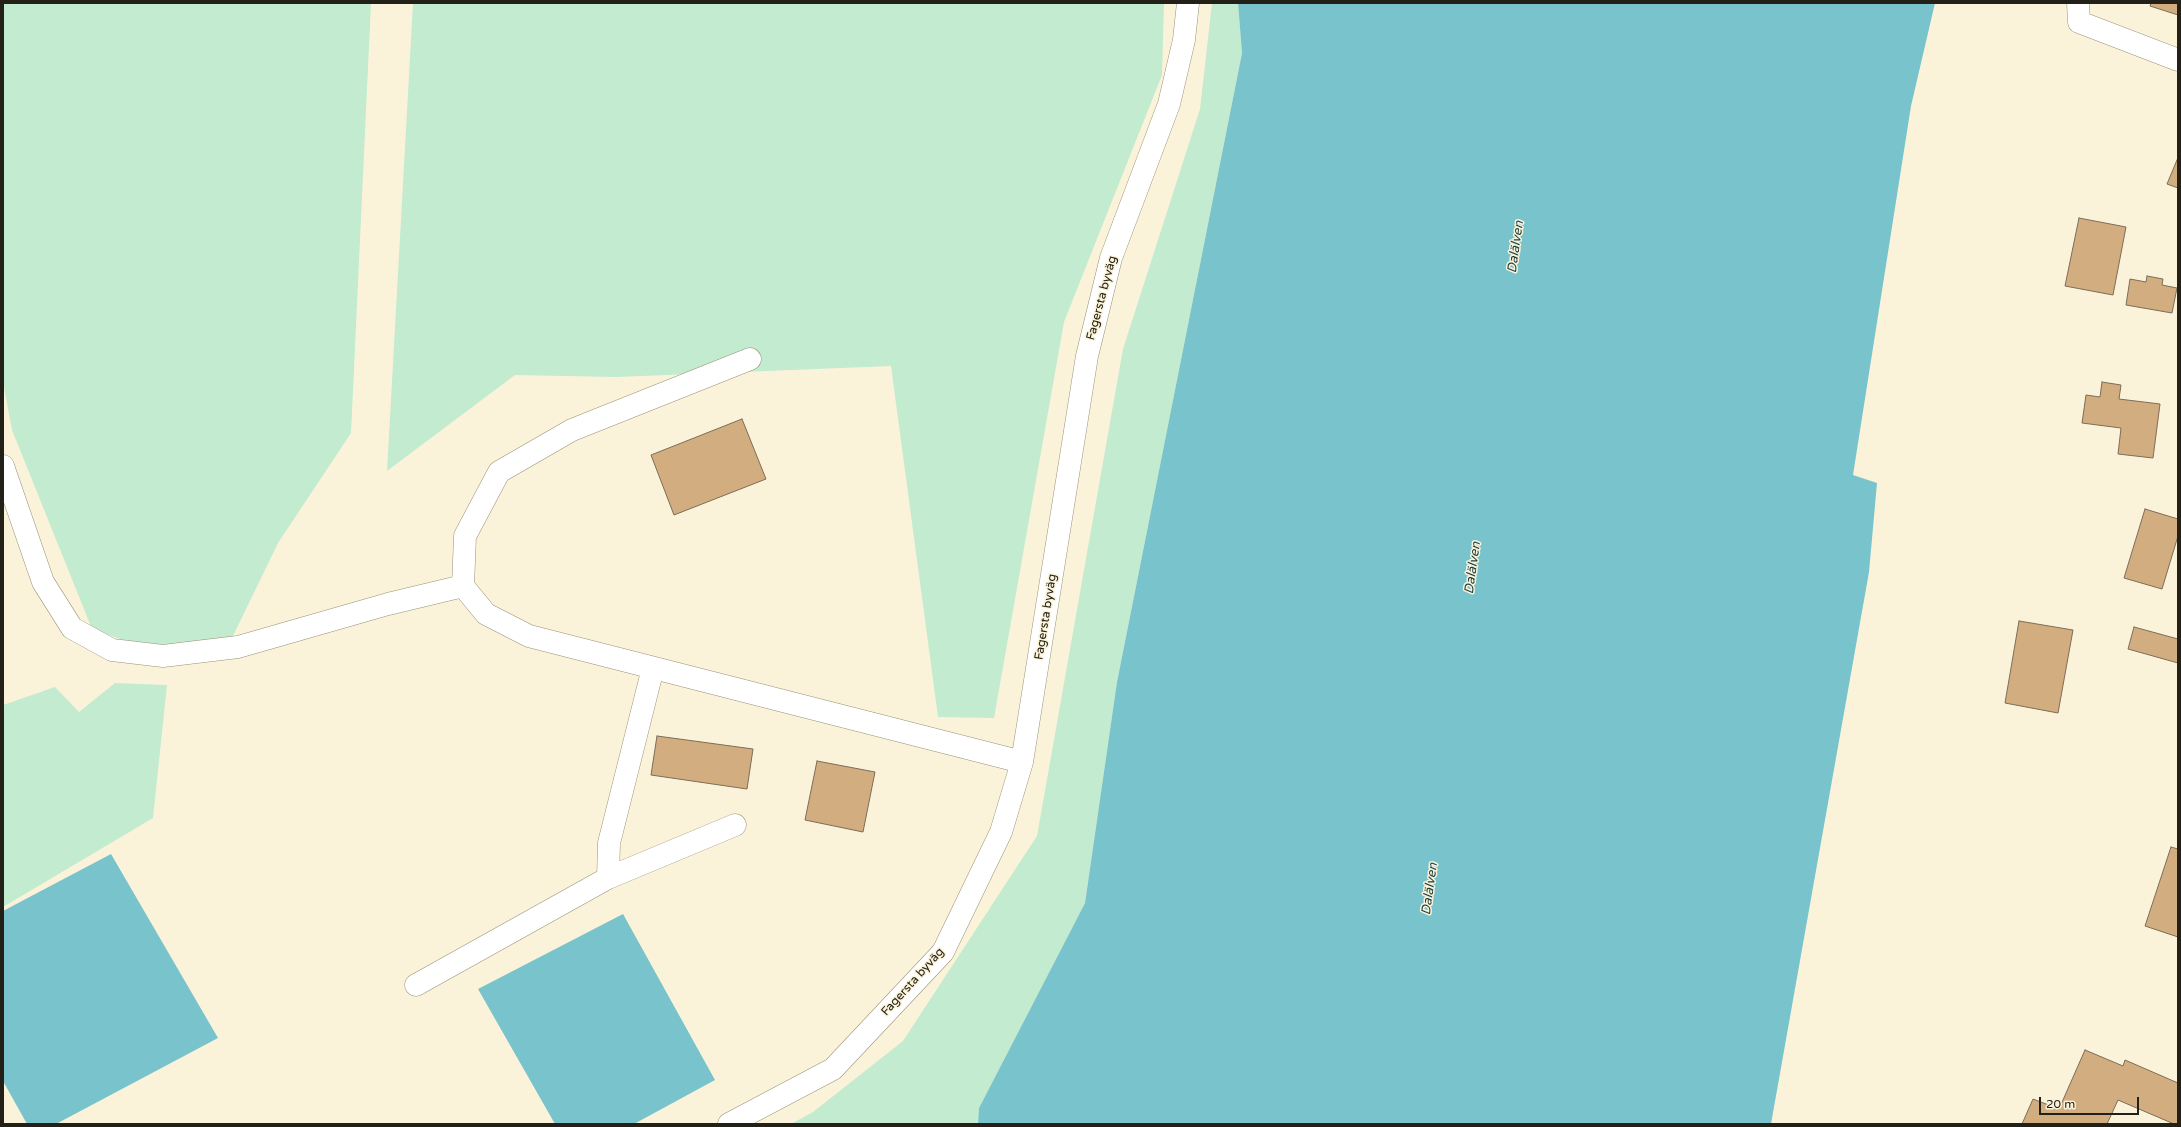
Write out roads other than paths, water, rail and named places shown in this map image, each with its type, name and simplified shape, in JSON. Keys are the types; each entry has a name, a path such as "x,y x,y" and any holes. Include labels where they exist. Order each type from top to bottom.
{"street":[{"name":"Fagersta byväg","path":"729,1124 833,1069 943,952 1001,832 1022,762 1087,356 1111,258 1169,104 1184,40 1188,3"},
{"path":"2078,3 2079,22 2178,60"},
{"path":"750,359 572,430 499,472 465,536 463,586 486,614 529,636 1022,762"},
{"path":"3,466 43,582 72,628 112,650 163,656 238,647 388,604 463,586"},
{"path":"608,878 609,843 653,668"},
{"path":"416,984 608,878 734,825"}],"water":[{"name":"Dalälven","path":"1238,3 1935,3 1911,106 1853,475 1877,483 1869,572 1771,1124 978,1124 979,1108 1085,903 1117,682 1242,53"},
{"path":"111,854 218,1038 56,1124 27,1124 3,1081 3,911"},
{"path":"623,914 715,1080 634,1124 555,1124 478,989"}]}
